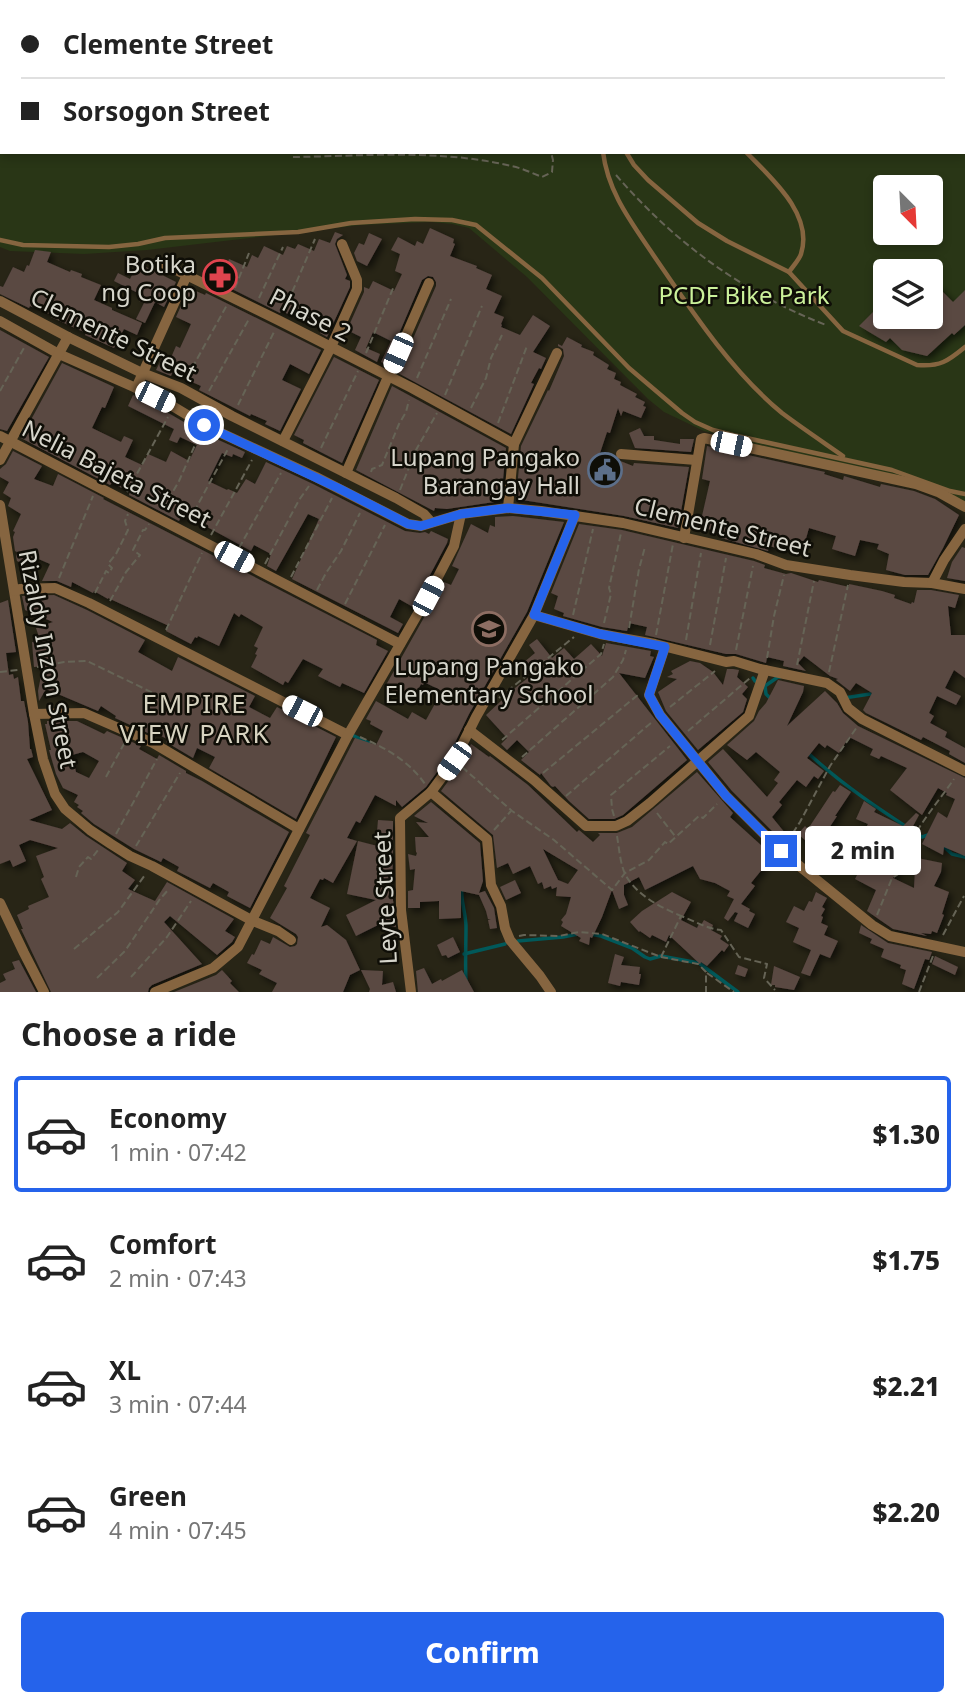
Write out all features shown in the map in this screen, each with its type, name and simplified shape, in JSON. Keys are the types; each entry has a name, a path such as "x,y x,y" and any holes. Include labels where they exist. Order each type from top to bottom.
{"street":[{"path":"283,441 331,347 358,285 342,244"},
{"name":"Phase 2","path":"162,263 412,388 514,444"},
{"path":"136,388 187,275"},
{"path":"346,473 429,283"},
{"name":"Clemente Street","path":"0,301 142,373 181,388 325,462 425,514 430,522"},
{"name":"Clemente Street","path":"0,321 60,354 136,388 204,425 316,477 408,524 421,526 461,514 508,508 575,515 728,547 786,565 965,589"},
{"path":"0,460 5,439 60,354 68,337"},
{"path":"508,508 514,444 558,353"},
{"path":"257,450 266,433"},
{"path":"680,537 701,439 704,438 916,484 938,492 965,508"},
{"name":"Nelia Bajeta Street","path":"5,439 400,644"},
{"path":"621,454 696,460"},
{"path":"316,477 325,462"},
{"name":"Rizaldy Inzon Street","path":"0,505 43,759 55,794 65,809 107,842 130,856 291,940"},
{"path":"155,992 213,968 238,947 349,733 454,546 461,514"},
{"name":"Leyte Street","path":"411,992 401,910 400,818 431,792 454,761 534,615 575,515"},
{"path":"932,583 965,529"},
{"path":"14,588 54,588 89,603 349,733"},
{"path":"534,615 582,630 827,683 840,692 848,708 862,719 963,770"},
{"path":"660,645 649,695 660,715 726,796 781,851 872,925 890,936 965,952"},
{"path":"469,730 534,780 586,826 616,827 650,803 749,716 765,670"},
{"path":"34,714 84,713 130,732 299,829"},
{"path":"431,792 487,839 491,885 502,906 505,928 510,940 551,992"},
{"path":"0,903 44,992"}],"lane":[{"path":"603,154 610,183 621,206 696,317 722,350 781,412 847,459"},
{"path":"627,154 648,180 698,223 789,272 843,331 917,365 941,364 965,347"},
{"path":"748,154 794,206 801,227 803,247 800,257 789,272"},
{"path":"0,240 23,245 109,247 165,238 298,232 351,223 452,220 476,225 542,278 629,368 695,422 733,435 892,470 965,494"}],"path":[{"path":"293,157 416,156 470,159 513,166 542,177 552,172 552,154"},
{"path":"604,161 658,220 726,273 797,314 843,331"},
{"path":"203,401 254,309 283,247"},
{"path":"181,388 231,298 249,253"},
{"path":"466,419 486,378 491,358 502,335"},
{"path":"0,391 30,337"},
{"path":"494,434 527,346"},
{"path":"89,603 106,571 109,573 112,568 108,565 128,530 125,522 128,502 174,407"},
{"path":"105,611 114,591 140,555 133,550 143,530 156,517 179,481 204,425"},
{"path":"184,531 233,439"},
{"path":"234,557 287,463"},
{"path":"261,571 299,500 316,477"},
{"path":"54,588 97,487"},
{"path":"287,585 338,488"},
{"path":"313,598 341,551 365,502"},
{"path":"341,612 390,514"},
{"path":"570,626 595,519"},
{"path":"494,748 601,654 605,642 601,634 623,523"},
{"path":"660,645 680,537"},
{"path":"684,652 703,542"},
{"path":"514,764 614,677 623,660 627,644 625,639 645,547"},
{"path":"708,657 728,547"},
{"path":"559,802 660,715 730,662 756,554"},
{"path":"765,670 786,565"},
{"path":"795,676 817,570"},
{"path":"827,683 850,575"},
{"path":"498,699 582,630"},
{"path":"0,672 87,661 176,704"},
{"path":"534,780 653,682"},
{"path":"781,851 830,766 862,719"},
{"path":"106,777 130,732"},
{"path":"349,733 402,759 417,772 431,792"},
{"path":"76,877 79,867 107,842 162,750"},
{"path":"454,761 612,890 625,873 649,860 665,842 668,844 699,816 703,818 726,796"},
{"path":"130,856 186,763"},
{"path":"872,925 892,878 900,873 903,859 914,838 963,770"},
{"path":"650,803 675,837"},
{"path":"487,839 512,811"},
{"path":"74,949 118,912 152,866"},
{"path":"97,978 125,951 176,879"},
{"path":"131,977 167,937 198,891"},
{"path":"919,992 937,946 964,896"},
{"path":"660,956 681,916 709,929 721,930 739,957 767,964 764,978 775,990"},
{"path":"510,940 524,935 559,936 579,932 602,934 660,956 698,964 734,992"},
{"path":"706,972 706,992"}],"green space":[{"name":"PCDF Bike Park","path":"0,154 965,154 965,503 937,489 704,431 664,412 527,277 469,228 431,222 361,225 147,250 84,254 10,251 0,247"}],"building":[{"path":"430,228 454,239 455,244 450,256 492,275 486,289 502,296 494,313 504,317 501,327 520,335 533,315 550,326 533,352 546,358 531,383 534,384 511,434 398,373 436,286 433,277 428,276 422,280 386,364 381,362 391,341 373,332 366,348 380,354 377,362 355,350 361,337 347,330 364,287 369,289 373,281 394,291 402,274 395,271 400,254 391,250 398,237 415,246 417,241 423,244"},
{"path":"335,232 343,235 335,244 350,287 327,337 320,333 322,328 281,311 280,313 212,279 217,269 224,272 229,259 247,267 252,255 258,258 264,246 283,255 287,246 295,249 298,244 314,251 319,239 330,243"},
{"path":"369,233 382,239 367,266 357,261 354,253 359,243 364,245"},
{"path":"35,250 51,252 47,262 82,274 81,277 101,285 94,300 142,323 137,335 124,329 114,348 51,317 52,315 30,306 29,308 0,294 0,286 3,287 13,267 24,272"},
{"path":"138,263 176,282 164,307 155,302 145,323 136,319 144,303 139,301 142,295 114,281 118,273 130,279"},
{"path":"189,288 205,295 206,293 321,350 309,374 290,364 282,380 301,389 280,431 265,424 267,421 251,414 250,416 199,390 201,386 172,373 171,376 156,370 163,356 170,360 176,346 180,348 191,324 176,317"},
{"path":"965,290 965,325 927,356 902,350 890,338 886,342 859,326 873,312 873,329 943,329 943,292 953,302"},
{"path":"0,330 49,357 7,431 0,429"},
{"path":"567,337 594,352 593,355 609,365 607,369 616,373 614,379 621,382 620,385 637,394 635,397 645,402 643,406 646,407 641,418 623,411 621,416 618,408 600,453 633,466 634,463 689,467 678,528 624,516 516,499 521,446 564,356 563,349 558,344 562,346"},
{"path":"334,357 379,380 342,463 303,443 304,440 294,435"},
{"path":"62,363 114,387 92,428 121,442 124,436 133,440 125,457 142,465 148,454 166,462 171,451 189,461 197,445 180,437 177,443 169,440 174,429 128,406 133,395 201,432 245,452 242,458 222,453 208,481 227,490 237,493 246,479 255,484 266,462 405,531 429,534 431,531 448,539 413,607 399,599 390,617 403,624 398,633 292,579 319,519 308,514 276,571 267,566 271,554 254,545 251,551 189,517 188,519 181,516 179,521 129,495 130,492 112,483 110,485 21,438"},
{"path":"392,386 506,448 501,501 447,509 435,508 434,511 356,470"},
{"path":"640,428 644,436 654,436 654,440 680,444 680,439 694,439 691,452 635,448 629,433"},
{"path":"707,446 825,472 824,474 843,480 844,476 880,487 881,484 914,491 935,499 959,515 928,575 905,575 886,570 889,554 877,549 879,544 860,540 855,556 832,549 836,536 809,528 805,542 794,539 791,540 788,551 769,546 768,551 721,538 723,533 704,528 706,518 702,516 710,481 702,479"},
{"path":"13,451 42,466 34,479 53,486 58,474 377,640 376,645 388,651 364,693 342,683 340,687 318,676 323,669 303,659 288,683 285,681 283,685 251,667 258,648 254,646 263,627 241,614 239,617 234,613 219,646 198,636 191,644 166,631 169,626 94,591 93,593 72,582 71,587 57,581 42,581 50,564 34,557 29,557 26,565 17,561 13,531 21,514 8,506 11,498 3,493 9,482 0,477 0,469"},
{"path":"513,516 564,522 527,612 469,714 448,757 426,787 402,807 396,800 396,806 375,795 360,823 356,821 347,838 357,841 333,883 324,878 320,879 310,898 330,908 321,927 327,925 346,940 360,970 350,975 343,992 272,992 277,983 259,974 262,970 247,963 261,940 270,944 273,937 290,947 297,944 296,934 270,918 287,888 284,886 310,835 306,833 355,738 376,745 383,731 366,719 376,701 408,719 412,712 426,720 442,691 424,682 412,701 386,685 444,582 451,585 459,569 452,566 471,524 488,533 490,525 495,527 495,517"},
{"path":"579,524 622,530 754,561 765,565 764,568 818,582 819,580 849,587 849,584 882,591 911,604 914,603 917,590 959,595 955,608 948,606 951,635 965,635 965,678 954,670 945,688 961,696 956,705 937,696 929,713 934,716 930,723 947,732 945,737 965,748 965,763 949,754 950,751 923,737 921,740 866,713 863,710 872,693 856,683 850,691 836,680 838,679 804,656 798,663 806,671 783,666 784,661 767,657 766,663 645,635 647,627 629,623 627,631 563,616 564,613 554,609 558,596 551,593"},
{"path":"962,547 965,548 965,581 947,578 952,562"},
{"path":"54,595 145,640 138,652 172,671 178,657 255,696 249,707 270,718 277,707 336,737 296,819 209,768 215,757 197,748 193,758 166,742 167,739 115,718 116,716 101,706 98,711 46,689 39,701 38,691 43,666 34,667 32,642 41,643 36,628 53,622 25,610 22,596"},
{"path":"8,600 16,652 6,653 9,675 13,674 14,679 18,677 21,701 24,701 33,757 27,759 52,810 29,820 62,829 70,823 127,863 122,871 135,880 128,889 155,901 167,882 234,919 225,931 235,937 217,955 170,916 164,922 202,964 152,985 148,992 51,992 21,929 17,915 29,909 28,906 49,897 41,879 44,877 36,856 58,848 30,840 19,845 26,861 13,867 10,860 0,864 0,603"},
{"path":"537,639 552,658 564,648 574,659 591,644 602,656 606,643 651,651 650,656 654,657 645,678 619,673 687,760 623,815 614,819 589,819 555,786 551,786 541,773 540,775 521,760 529,752 517,740 507,750 501,744 507,738 486,715 533,674 523,663 535,653 529,645"},
{"path":"690,661 700,663 713,672 723,685 727,669 739,670 737,677 748,687 742,694 747,699 743,712 698,750 666,711 658,692 677,679 667,677 673,674 671,671"},
{"path":"778,680 804,686 787,726 825,691 858,726 965,778 965,856 944,847 943,855 922,844 938,812 947,818 955,799 938,788 922,815 890,790 907,768 881,756 879,759 870,755 873,749 849,737 839,753 819,743 807,758 824,771 818,779 814,776 806,787 797,780 779,802 782,805 772,817 799,850 797,852 782,841 732,791 708,762 723,749 767,797 778,783 774,780 780,772 756,752 747,760 727,745 754,721"},
{"path":"47,721 77,721 104,734 107,731 141,746 139,749 157,759 159,755 289,832 250,908 227,896 229,892 213,883 210,888 177,871 179,867 163,858 161,862 134,849 81,813 83,811 74,802 78,795 63,788 56,774 49,750","holes":["83,752 99,761 89,778 76,772 72,755"]},
{"path":"471,744 528,785 577,832 579,830 593,842 600,835 598,833 617,833 632,827 697,772 733,813 730,817 773,856 751,883 755,886 741,904 755,914 748,928 734,921 738,913 735,912 728,921 724,918 734,899 727,896 730,891 700,879 693,866 645,890 639,877 624,885 628,905 619,909 612,890 602,917 592,938 590,937 589,945 579,941 581,938 561,926 571,897 556,896 557,887 544,889 542,882 538,884 530,866 513,874 508,863 497,868 493,835 441,791","holes":["543,849 578,870 568,884 558,880"]},
{"path":"840,785 851,792 827,831 828,835 846,844 840,856 827,848 821,854 798,834 805,826 808,829 833,791"},
{"path":"864,801 876,809 874,812 903,826 916,813 919,815 898,854 942,863 934,886 949,892 937,933 921,933 927,936 893,929 867,911 876,890 855,879 858,873 855,871 862,858 853,853 868,824 856,819","holes":["901,865 915,868 914,888 893,878"]},
{"path":"431,802 480,843 483,881 479,893 485,891 494,908 497,928 490,929 488,920 491,919 488,919 479,895 461,891 461,918 439,919 439,901 420,902 420,908 408,908 408,891 413,890 415,869 410,870 408,854 416,856 415,837 429,837 416,822 428,823 414,816"},
{"path":"378,820 393,821 393,840 377,832"},
{"path":"358,841 393,850 392,891 396,927 378,925 356,936 346,915 376,900 347,894"},
{"path":"515,880 521,893 506,900 500,887"},
{"path":"672,892 691,902 681,920 697,928 704,920 713,925 711,930 722,936 720,939 729,945 707,966 701,962 700,964 669,935 666,942 652,935 650,938 639,932 630,922"},
{"path":"816,892 827,898 821,916 821,923 828,926 824,935 838,941 830,958 820,954 810,976 801,973 811,950 793,942 799,928 786,922 794,906 804,911"},
{"path":"861,925 888,943 932,952 929,960 925,959 914,989 902,984 906,970 900,968 901,965 881,957 884,949 870,943 872,939 859,933"},
{"path":"453,937 460,952 448,958 446,955 442,956 437,945"},
{"path":"615,954 624,957 621,965 640,967 639,985 621,982 620,986 608,983"},
{"path":"935,956 958,967 955,975 932,964"},
{"path":"19,960 36,992 0,992 0,983 6,980 3,974 15,969 12,962"},
{"path":"738,965 748,969 745,977 735,974"},
{"path":"774,966 800,977 794,990 771,985"},
{"path":"424,968 432,984 462,970 474,992 418,992 416,971"},
{"path":"222,970 239,992 174,992 216,975"},
{"path":"361,970 383,971 382,985 393,982 396,992 369,992"}],"waterway":[{"path":"772,700 766,694 765,686 780,677"},
{"path":"844,698 870,694"},
{"path":"352,735 369,743"},
{"path":"807,752 834,776 877,807 922,837 928,835"},
{"path":"943,846 952,854 965,857"},
{"path":"462,886 466,927 466,980"},
{"path":"518,941 578,934"},
{"path":"589,934 632,948 650,959 661,956 699,963 738,992"},
{"path":"464,954 505,944"}],"place":[{"name":"Botika ng Coop","path":"220,277"},
{"name":"Lupang Pangako Barangay Hall","path":"605,470"},
{"name":"Lupang Pangako Elementary School","path":"489,629"}],"district":[{"name":"EMPIRE VIEW PARK","path":"195,718"}],"route":[{"path":"204,425 408,524 421,526 461,514 508,508 575,515 534,615 600,634 665,647 649,695 660,715 726,796 781,851"}]}
